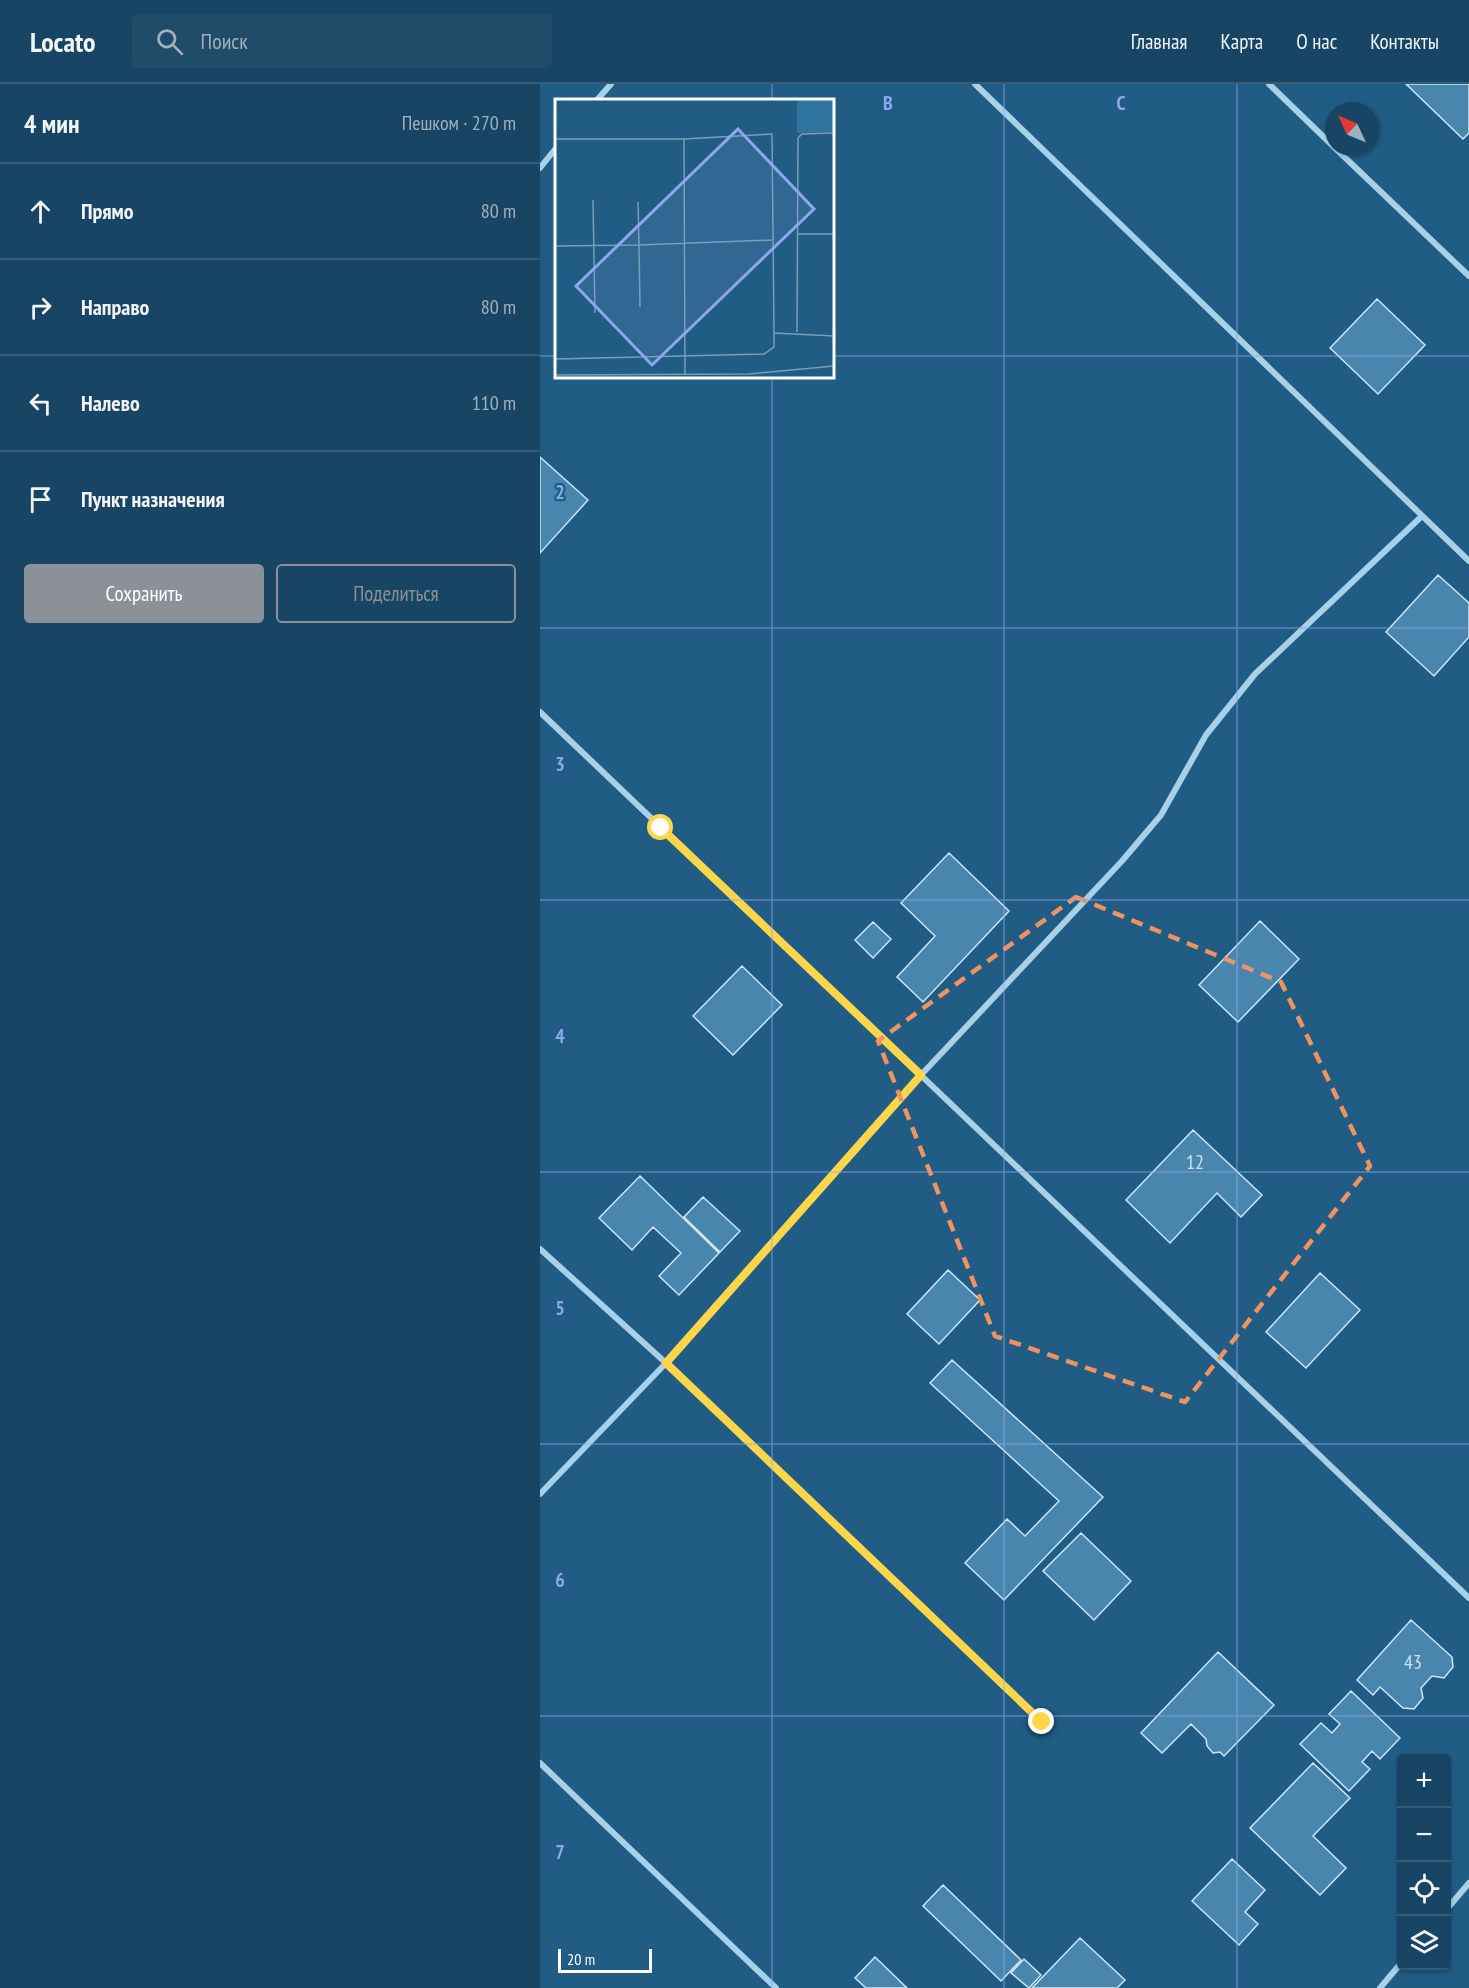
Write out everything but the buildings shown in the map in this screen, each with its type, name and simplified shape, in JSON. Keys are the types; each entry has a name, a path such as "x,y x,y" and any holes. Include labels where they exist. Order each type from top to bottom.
{"street":[{"path":"598,99 611,84"},
{"path":"975,84 1469,561"},
{"path":"1269,84 1325,138"},
{"path":"540,168 555,149"},
{"path":"1343,156 1469,276"},
{"path":"540,1494 666,1363 921,1075 1122,861 1161,815 1206,735 1254,674 1422,516"},
{"path":"540,712 1469,1598"},
{"path":"540,1249 666,1363 1042,1722"},
{"path":"540,1763 776,1988"},
{"path":"1451,1904 1469,1883"},
{"path":"1380,1988 1397,1967"}],"highlighted area":[{"path":"1076,897 1281,982 1370,1166 1185,1402 995,1336 878,1041"}],"route":[{"path":"661,828 921,1075 666,1363 1042,1722"}]}
